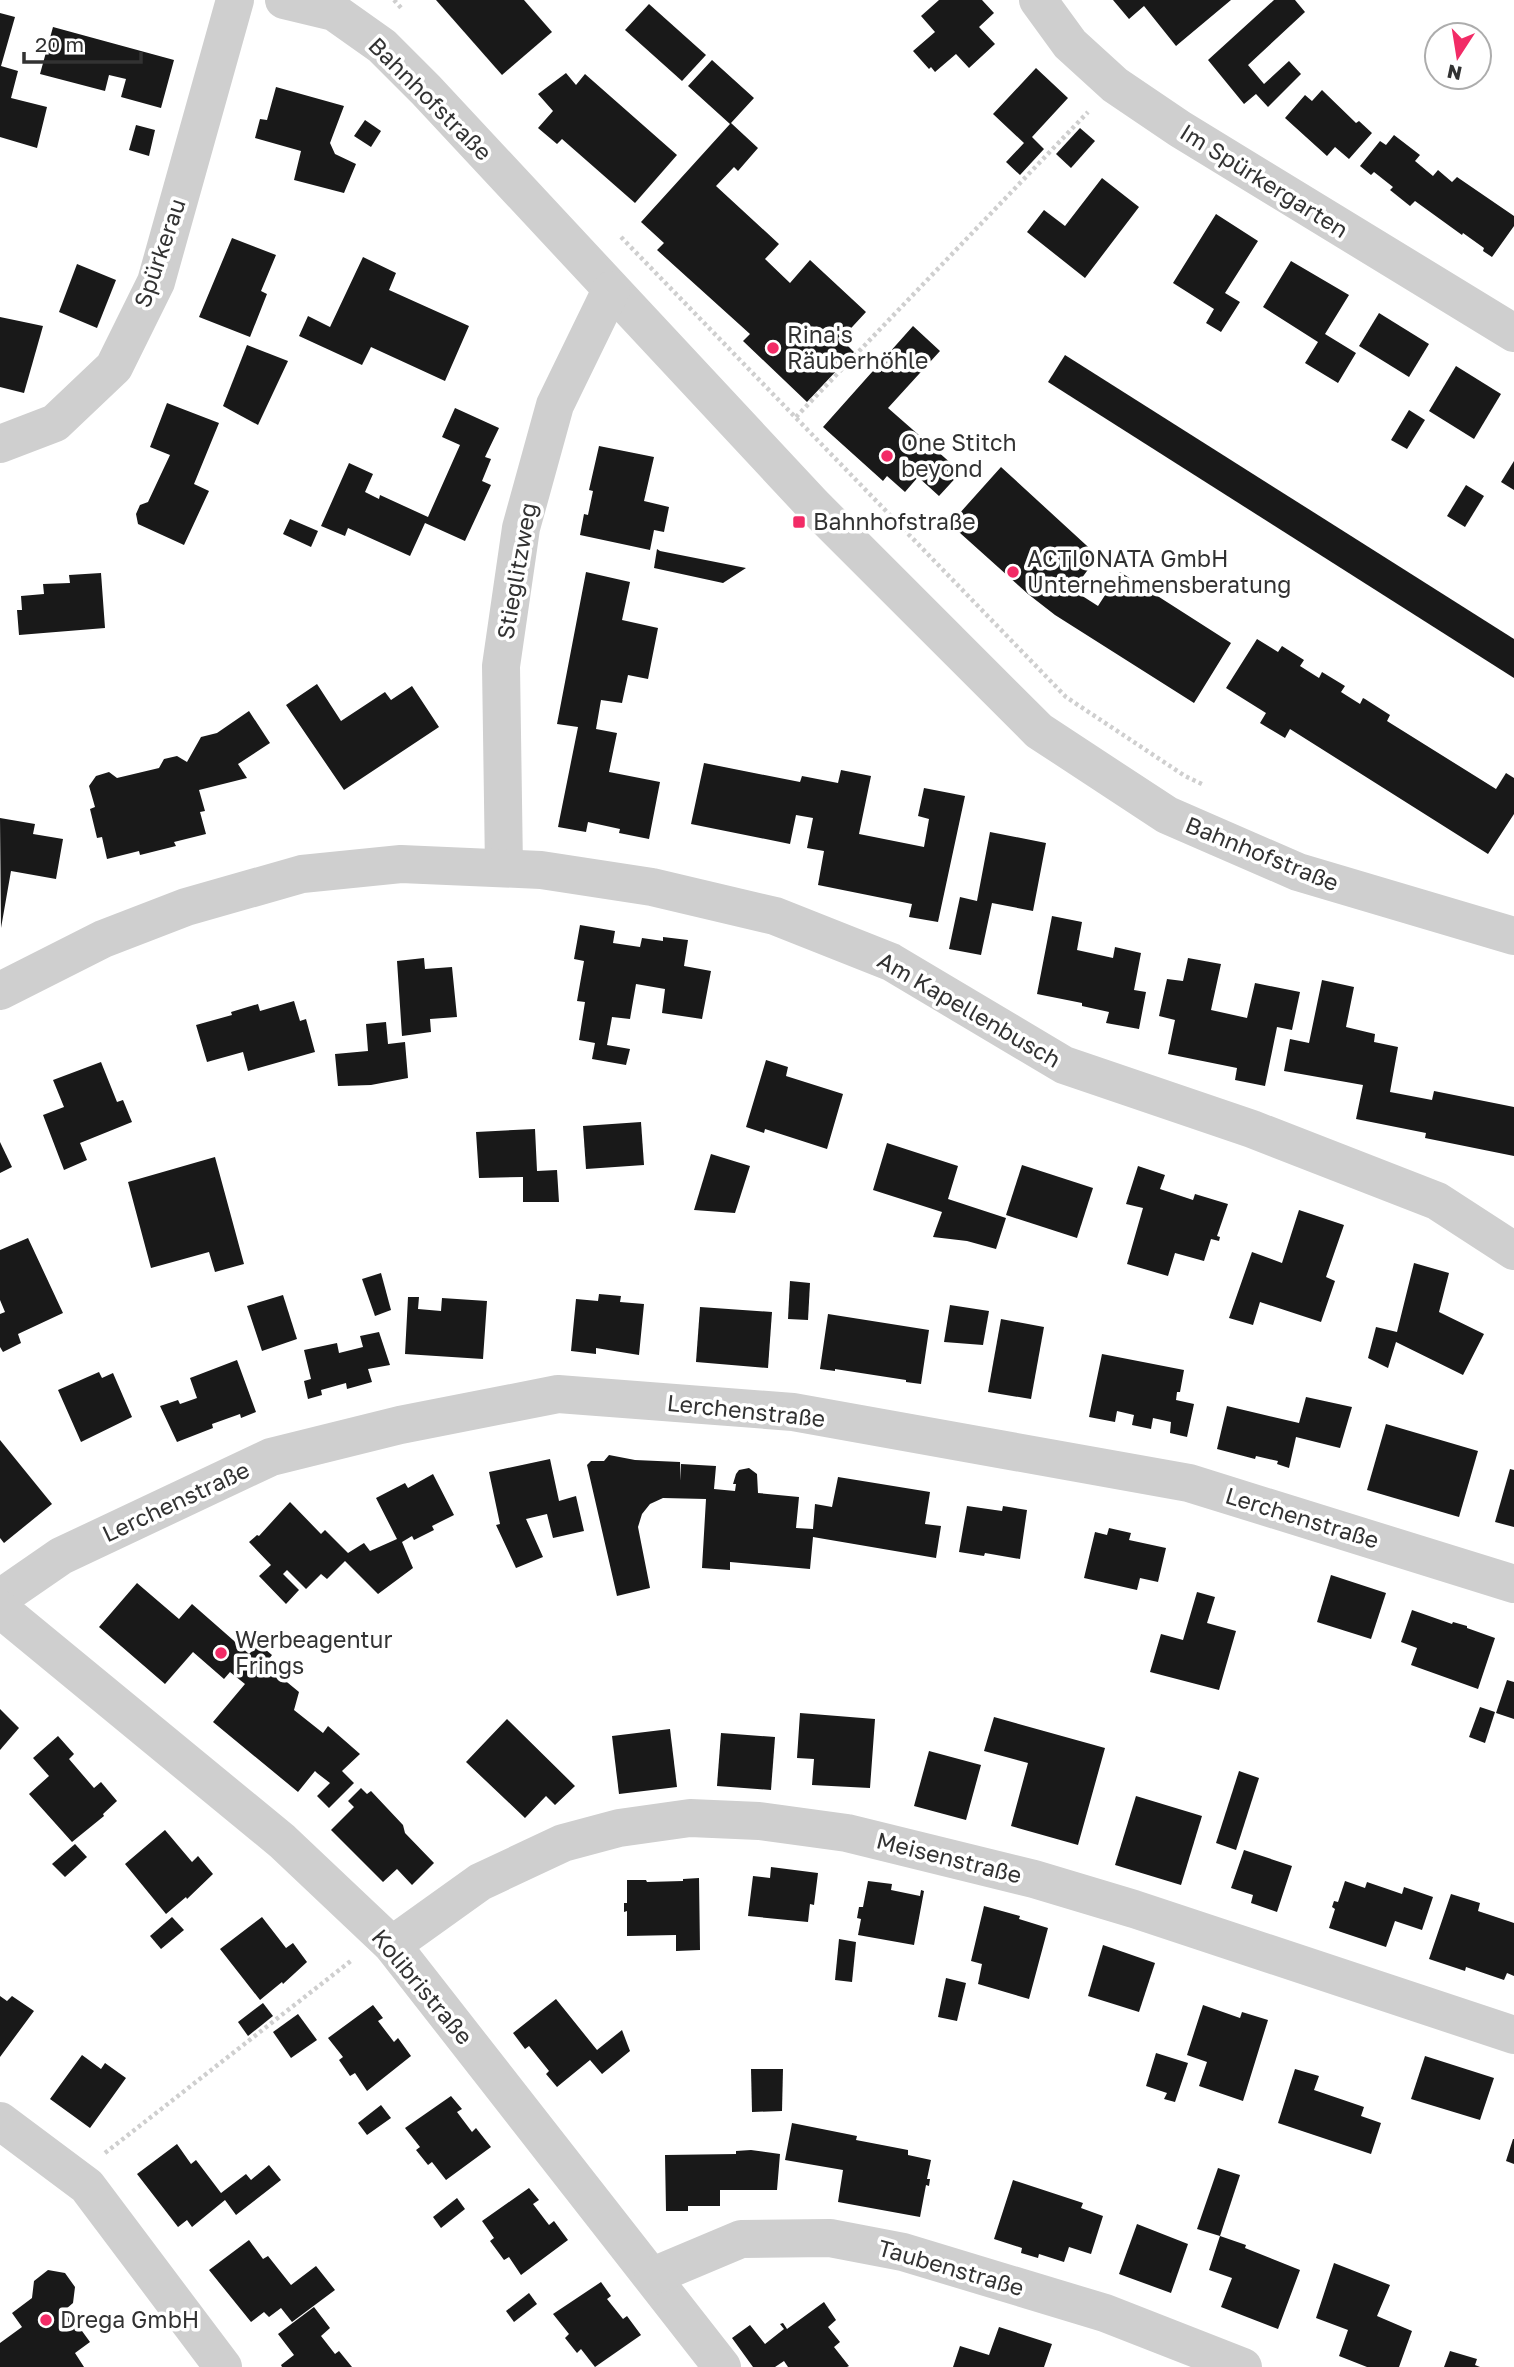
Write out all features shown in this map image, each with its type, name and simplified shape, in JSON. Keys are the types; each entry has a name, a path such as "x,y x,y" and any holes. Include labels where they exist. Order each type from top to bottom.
{"street":[{"name":"Spürkerau","path":"0,444 55,423 114,367 156,282 235,0"},
{"name":"Bahnhofstraße","path":"284,0 334,12 382,46 813,505 1039,730 1167,815 1286,867 1387,900 1514,936"},
{"name":"Im Spürkergarten","path":"1038,0 1070,44 1115,85 1180,129 1514,333"},
{"name":"Stieglitzweg","path":"504,868 500,666 520,528 555,405 611,290"},
{"name":"Am Kapellenbusch","path":"0,991 103,939 186,907 302,874 401,864 541,870 652,887 775,916 891,962 1064,1065 1252,1129 1437,1201 1514,1251"},
{"name":"Lerchenstraße","path":"0,1598 61,1556 271,1457 400,1425 558,1394 793,1412 1189,1483 1514,1584"},
{"name":"Kolibristraße","path":"0,1609 282,1841 392,1945 722,2367"},
{"name":"Meisenstraße","path":"392,1945 480,1882 563,1843 619,1828 690,1818 759,1821 846,1833 1034,1879 1134,1909 1514,2035"},
{"path":"0,2122 86,2186 223,2367"},
{"name":"Taubenstraße","path":"653,2276 741,2239 830,2238 902,2252 1105,2314 1243,2367"}],"path":[{"path":"394,0 411,18"},
{"path":"796,417 1115,85"},
{"path":"613,229 1066,697 1185,776 1210,787"},
{"path":"86,2186 97,2159 108,2150 358,1955 392,1945"}],"building":[{"path":"436,0 524,0 552,32 502,75"},
{"path":"939,0 982,0 994,13 979,27 995,44 969,68 956,54 935,72 913,51 935,32 921,16"},
{"path":"1113,0 1231,0 1176,46 1144,6 1129,19"},
{"path":"1274,0 1295,0 1305,12 1248,65 1264,84 1289,61 1301,74 1268,107 1256,94 1244,104 1208,60"},
{"path":"649,4 706,55 682,81 625,30"},
{"path":"0,13 15,17 1,66 18,71 11,98 47,107 37,148 0,137"},
{"path":"53,27 174,60 161,108 121,97 126,79 109,75 105,91 40,74"},
{"path":"712,60 754,98 731,123 758,148 738,171 734,167 716,186 779,244 765,259 790,283 810,260 866,312 841,339 854,352 807,402 743,341 750,334 657,250 664,243 641,222 730,124 688,86"},
{"path":"1036,68 1068,98 1032,137 1044,149 1020,175 1006,162 1024,143 993,114"},
{"path":"566,73 576,85 585,74 677,155 635,203 562,139 557,144 538,128 553,111 538,94"},
{"path":"276,87 344,106 330,143 335,154 356,164 344,193 294,180 301,151 255,138 260,119 267,120"},
{"path":"1322,90 1356,123 1359,121 1372,133 1349,159 1335,147 1327,156 1285,118 1305,95 1312,101"},
{"path":"365,120 381,131 371,147 354,136"},
{"path":"136,125 155,130 149,156 129,150"},
{"path":"1080,128 1095,141 1071,168 1056,154"},
{"path":"1394,135 1420,155 1415,161 1433,176 1438,170 1452,182 1457,177 1514,216 1514,226 1492,257 1483,251 1484,248 1415,201 1410,206 1390,190 1393,187 1374,172 1371,175 1360,166 1380,141 1386,145"},
{"path":"1102,178 1139,207 1085,278 1027,232 1044,210 1065,226"},
{"path":"1216,214 1258,241 1225,293 1240,302 1221,332 1206,323 1214,309 1173,283"},
{"path":"232,238 276,255 261,291 267,294 250,337 199,317"},
{"path":"363,257 396,273 389,290 469,326 445,381 371,347 362,365 299,336 308,316 330,327"},
{"path":"1291,261 1349,295 1325,334 1356,353 1338,383 1305,363 1318,342 1263,307"},
{"path":"77,264 116,280 97,328 59,312"},
{"path":"1379,313 1429,344 1409,377 1359,346"},
{"path":"0,317 43,326 24,393 0,387"},
{"path":"913,326 940,351 888,408 961,472 939,496 918,477 905,492 887,476 883,481 823,427"},
{"path":"247,345 288,361 258,425 223,406"},
{"path":"1065,355 1514,639 1514,678 1048,382"},
{"path":"1456,366 1501,394 1474,439 1429,411"},
{"path":"167,403 219,423 194,484 209,491 184,545 138,524 136,514 140,505 148,502 170,455 150,447"},
{"path":"455,408 499,428 485,457 491,459 482,481 491,485 465,541 425,523 410,556 348,528 345,536 321,526 349,463 373,474 365,492 379,499 380,495 428,517 460,445 442,437"},
{"path":"1409,410 1425,420 1407,449 1391,440"},
{"path":"599,446 654,457 644,501 669,507 664,532 654,530 650,550 580,535 584,514 588,515 593,491 589,490"},
{"path":"1514,461 1514,490 1501,482"},
{"path":"1001,467 1098,556 1073,590 1098,606 1120,572 1231,643 1194,703 1055,615 950,524"},
{"path":"1466,485 1484,496 1465,527 1447,516"},
{"path":"290,519 318,531 311,547 283,534"},
{"path":"657,549 746,568 723,583 654,568"},
{"path":"586,572 630,582 622,620 658,628 648,679 628,675 622,703 601,700 596,729 617,733 609,772 660,782 649,839 619,833 620,829 588,822 586,832 558,827 578,727 557,724"},
{"path":"101,573 105,628 19,635 17,610 22,610 21,596 44,594 43,584 70,583 69,575"},
{"path":"1257,639 1278,652 1282,646 1304,660 1300,666 1319,678 1322,672 1345,686 1341,692 1360,704 1363,698 1365,699 1390,715 1387,721 1496,789 1506,773 1514,778 1514,814 1488,854 1290,729 1285,738 1260,723 1266,713 1226,688"},
{"path":"317,684 341,721 385,692 391,700 412,686 439,727 344,790 286,705"},
{"path":"249,711 270,743 238,764 247,778 199,790 205,811 200,812 206,834 174,842 176,846 140,855 139,851 107,859 102,837 97,838 90,809 95,807 89,786 96,776 109,772 117,778 159,768 164,759 177,756 187,762 201,737 217,733"},
{"path":"704,763 800,782 802,776 838,783 841,770 871,776 859,834 924,847 929,819 918,816 924,788 965,796 938,922 909,917 912,904 818,885 824,851 807,848 813,818 796,815 790,844 691,824"},
{"path":"0,818 35,824 33,834 63,839 56,879 11,871 1,928"},
{"path":"990,832 1046,843 1033,911 992,903 981,955 949,949 960,897 977,901"},
{"path":"1052,916 1082,922 1077,950 1113,958 1115,947 1141,953 1134,990 1146,992 1139,1029 1106,1023 1109,1012 1082,1006 1082,1003 1037,994"},
{"path":"580,925 615,931 613,943 640,947 642,938 688,940 684,966 711,971 702,1019 662,1013 665,989 636,984 630,1019 612,1017 607,1045 630,1049 626,1065 592,1059 595,1043 579,1040 585,1002 577,1001 584,961 574,959"},
{"path":"424,958 425,969 452,967 457,1017 430,1019 431,1032 402,1036 397,961"},
{"path":"1188,958 1221,964 1211,1010 1247,1018 1255,983 1300,992 1292,1030 1277,1027 1265,1086 1235,1080 1237,1068 1168,1054 1175,1020 1159,1016 1167,979 1183,981"},
{"path":"1322,980 1354,987 1346,1027 1375,1034 1374,1042 1398,1047 1390,1092 1432,1100 1434,1091 1514,1107 1514,1156 1425,1138 1426,1133 1356,1119 1363,1085 1284,1071 1290,1039 1309,1043"},
{"path":"294,1001 300,1021 306,1019 315,1052 248,1071 243,1052 207,1062 196,1025 258,1004 260,1011"},
{"path":"386,1022 388,1044 405,1042 408,1078 371,1085 338,1086 335,1054 368,1051 366,1024"},
{"path":"766,1060 788,1067 786,1076 843,1094 827,1149 765,1129 764,1133 746,1127"},
{"path":"101,1062 117,1102 123,1100 132,1122 80,1143 87,1160 64,1170 43,1115 64,1107 53,1080"},
{"path":"641,1122 644,1165 586,1169 583,1126"},
{"path":"535,1129 537,1171 557,1170 559,1202 523,1202 523,1177 479,1178 476,1132"},
{"path":"0,1142 12,1167 0,1173"},
{"path":"887,1143 958,1166 948,1199 1006,1218 996,1249 967,1241 933,1237 942,1212 873,1190"},
{"path":"711,1154 750,1166 735,1213 694,1210"},
{"path":"215,1157 244,1264 215,1272 209,1252 151,1268 128,1182"},
{"path":"1022,1165 1093,1188 1077,1238 1006,1215"},
{"path":"1138,1166 1165,1175 1160,1189 1193,1200 1195,1194 1228,1204 1217,1236 1220,1237 1219,1241 1211,1239 1204,1261 1175,1253 1168,1276 1127,1264 1143,1208 1126,1204"},
{"path":"1299,1210 1344,1225 1326,1277 1335,1281 1321,1322 1260,1302 1253,1325 1229,1318 1252,1252 1282,1263"},
{"path":"28,1238 63,1313 18,1334 21,1343 3,1352 0,1347 0,1314 5,1312 0,1300 0,1250"},
{"path":"1414,1263 1449,1273 1439,1312 1484,1334 1463,1375 1396,1342 1388,1368 1368,1358 1376,1327 1397,1332"},
{"path":"381,1273 391,1310 375,1316 362,1279"},
{"path":"790,1281 810,1283 808,1320 788,1319"},
{"path":"599,1294 621,1296 620,1302 644,1304 639,1355 596,1348 596,1354 571,1351 576,1299 598,1301"},
{"path":"283,1295 297,1339 262,1351 247,1306"},
{"path":"408,1297 419,1297 418,1309 441,1311 442,1298 487,1301 483,1359 405,1354"},
{"path":"950,1305 989,1311 983,1345 944,1342"},
{"path":"700,1307 772,1312 768,1368 696,1362"},
{"path":"828,1314 929,1330 921,1384 835,1369 820,1369"},
{"path":"1001,1319 1044,1327 1031,1399 988,1392"},
{"path":"379,1332 390,1365 368,1369 372,1382 347,1389 346,1383 321,1390 322,1395 308,1399 304,1381 311,1379 304,1350 337,1343 339,1353 363,1347 360,1336"},
{"path":"1102,1354 1184,1370 1176,1400 1194,1404 1187,1437 1170,1433 1171,1422 1153,1418 1151,1429 1132,1425 1134,1415 1117,1411 1115,1422 1089,1417"},
{"path":"237,1360 256,1412 241,1418 240,1414 212,1424 213,1428 177,1442 160,1406 178,1400 180,1404 197,1398 190,1378"},
{"path":"99,1372 102,1378 113,1373 132,1417 81,1442 58,1390"},
{"path":"1306,1397 1352,1407 1340,1448 1296,1437 1289,1468 1277,1464 1278,1461 1256,1456 1255,1459 1217,1449 1227,1406 1299,1423"},
{"path":"1386,1424 1478,1451 1459,1517 1367,1490"},
{"path":"0,1440 52,1504 4,1543 0,1538"},
{"path":"609,1455 635,1460 680,1462 681,1481 681,1464 716,1466 714,1489 735,1491 736,1484 733,1484 736,1474 739,1470 749,1468 757,1474 758,1493 799,1497 796,1528 813,1529 815,1504 832,1507 838,1477 930,1492 925,1524 941,1526 936,1558 813,1537 810,1569 730,1562 730,1570 702,1568 706,1499 663,1498 650,1504 642,1514 638,1527 650,1588 617,1596 587,1465 591,1461 604,1461"},
{"path":"550,1459 559,1501 576,1496 584,1531 553,1538 547,1514 526,1519 543,1557 516,1568 496,1525 500,1524 489,1472"},
{"path":"1510,1469 1514,1470 1514,1527 1495,1522"},
{"path":"433,1474 454,1515 432,1526 434,1530 414,1540 412,1536 402,1542 413,1568 378,1594 345,1561 327,1579 321,1574 306,1589 287,1570 283,1574 299,1590 286,1604 259,1576 271,1565 249,1542 259,1536 290,1502 321,1534 325,1530 348,1553 364,1543 370,1551 397,1539 376,1498 405,1483 408,1488"},
{"path":"967,1506 1002,1511 1003,1506 1027,1510 1020,1559 959,1552"},
{"path":"1109,1528 1131,1533 1129,1540 1166,1548 1158,1582 1140,1578 1137,1590 1084,1578 1095,1532 1107,1535"},
{"path":"1331,1575 1386,1593 1371,1639 1317,1622"},
{"path":"137,1583 179,1619 192,1604 249,1654 259,1644 272,1655 265,1664 299,1692 294,1710 323,1733 328,1726 360,1754 342,1771 354,1783 329,1808 317,1796 330,1783 315,1771 298,1792 213,1722 245,1684 230,1672 224,1679 193,1652 165,1684 99,1627"},
{"path":"1197,1592 1215,1597 1207,1623 1236,1631 1219,1690 1150,1672 1161,1634 1183,1640"},
{"path":"1412,1610 1452,1624 1453,1622 1467,1626 1495,1638 1478,1689 1411,1665 1417,1648 1401,1642"},
{"path":"1507,1680 1514,1682 1514,1719 1496,1713"},
{"path":"1480,1707 1495,1712 1485,1743 1469,1737"},
{"path":"0,1709 19,1728 0,1750"},
{"path":"800,1713 875,1719 870,1788 812,1785 814,1759 797,1758"},
{"path":"994,1717 1105,1748 1078,1845 1011,1826 1028,1763 984,1751"},
{"path":"507,1719 575,1786 555,1805 546,1796 525,1818 466,1762"},
{"path":"670,1729 677,1787 619,1794 612,1736"},
{"path":"721,1733 775,1737 771,1790 717,1786"},
{"path":"58,1736 74,1754 69,1759 94,1788 101,1782 117,1801 104,1816 72,1842 29,1794 49,1776 33,1758"},
{"path":"929,1751 981,1765 966,1820 914,1806"},
{"path":"1239,1771 1259,1778 1236,1850 1216,1843"},
{"path":"361,1788 367,1794 371,1791 434,1863 412,1885 397,1869 383,1882 331,1830 354,1807 348,1801"},
{"path":"1136,1796 1202,1816 1181,1885 1115,1865"},
{"path":"165,1830 192,1862 198,1856 213,1874 187,1899 186,1897 166,1914 125,1864"},
{"path":"75,1844 87,1857 65,1877 52,1864"},
{"path":"1244,1850 1292,1866 1277,1912 1251,1903 1253,1895 1231,1888"},
{"path":"771,1867 818,1873 814,1905 810,1904 808,1922 748,1916 753,1876 770,1878"},
{"path":"699,1878 700,1950 676,1951 676,1935 627,1936 627,1911 624,1912 624,1903 627,1903 627,1880 683,1881"},
{"path":"868,1881 892,1884 891,1890 920,1896 921,1890 924,1891 914,1945 858,1935 861,1919 857,1918 859,1907 863,1907"},
{"path":"1345,1881 1365,1888 1367,1882 1402,1894 1404,1887 1433,1897 1422,1930 1395,1921 1386,1947 1329,1928 1335,1909 1332,1907 1334,1901 1338,1902"},
{"path":"1451,1894 1480,1903 1478,1911 1514,1923 1514,1976 1507,1973 1504,1980 1466,1967 1465,1971 1429,1959"},
{"path":"984,1906 1020,1916 1019,1919 1048,1928 1029,1999 978,1984 982,1964 971,1961"},
{"path":"172,1917 184,1930 161,1949 150,1936"},
{"path":"262,1917 286,1948 293,1943 307,1962 260,2000 220,1949"},
{"path":"839,1939 856,1942 852,1982 835,1980"},
{"path":"1103,1945 1155,1963 1139,2012 1088,1996"},
{"path":"946,1978 966,1983 957,2021 938,2017"},
{"path":"0,1996 7,2001 12,1996 34,2011 0,2057"},
{"path":"556,1999 597,2050 622,2030 630,2051 602,2074 590,2060 557,2087 546,2074 549,2071 529,2046 525,2049 513,2033"},
{"path":"263,2003 273,2016 248,2036 238,2022"},
{"path":"373,2005 383,2018 378,2021 394,2042 398,2038 411,2056 367,2091 355,2073 350,2076 339,2060 343,2057 328,2038"},
{"path":"1203,2005 1240,2018 1242,2012 1268,2020 1243,2101 1199,2086 1207,2062 1187,2055"},
{"path":"298,2014 317,2040 291,2058 273,2032"},
{"path":"1156,2053 1188,2063 1175,2102 1164,2099 1167,2093 1146,2086"},
{"path":"82,2055 101,2069 105,2063 126,2078 90,2128 50,2099"},
{"path":"1425,2056 1494,2078 1480,2120 1411,2099"},
{"path":"751,2069 783,2069 782,2111 752,2112"},
{"path":"1295,2069 1319,2076 1314,2090 1364,2107 1361,2116 1381,2123 1371,2154 1278,2123"},
{"path":"451,2096 462,2109 457,2112 472,2132 476,2128 491,2147 446,2180 432,2162 428,2165 416,2150 420,2147 405,2128"},
{"path":"381,2105 391,2118 367,2135 358,2123"},
{"path":"792,2123 857,2136 856,2140 908,2150 908,2155 931,2160 927,2179 930,2179 929,2186 926,2185 920,2217 838,2202 843,2170 785,2160"},
{"path":"1514,2139 1514,2164 1506,2161"},
{"path":"177,2144 191,2164 196,2160 221,2193 246,2174 251,2180 269,2165 281,2180 236,2215 225,2200 192,2227 187,2220 178,2227 137,2174"},
{"path":"736,2151 780,2154 777,2190 720,2190 720,2206 688,2206 688,2211 666,2211 665,2155 736,2154"},
{"path":"1218,2168 1240,2175 1220,2236 1197,2229"},
{"path":"1013,2180 1083,2203 1081,2208 1103,2216 1091,2254 1069,2247 1064,2262 1039,2254 1038,2258 1021,2253 1022,2248 994,2239"},
{"path":"529,2188 539,2200 533,2204 549,2225 554,2221 568,2240 521,2275 509,2257 504,2260 490,2241 494,2238 482,2221"},
{"path":"457,2198 465,2209 441,2228 433,2217"},
{"path":"1137,2224 1188,2244 1171,2293 1119,2274"},
{"path":"1220,2236 1300,2270 1278,2329 1221,2307 1232,2278 1209,2270"},
{"path":"249,2240 263,2259 268,2256 291,2285 316,2266 335,2290 292,2322 281,2308 269,2317 264,2312 251,2322 209,2270"},
{"path":"1334,2263 1390,2285 1377,2316 1412,2331 1399,2367 1367,2367 1339,2356 1348,2330 1316,2318"},
{"name":"Drega GmbH","path":"48,2270 65,2273 75,2287 73,2303 66,2309 90,2342 75,2353 84,2367 0,2367 0,2343 22,2327 12,2313 32,2298 34,2281"},
{"path":"601,2282 611,2296 607,2299 623,2319 627,2316 641,2335 595,2367 581,2349 577,2353 565,2338 569,2334 553,2314"},
{"path":"529,2293 537,2304 514,2322 506,2311"},
{"path":"824,2302 836,2320 828,2327 840,2342 834,2347 849,2366 847,2367 788,2367 784,2361 775,2367 753,2367 732,2338 750,2325 765,2344 784,2329 780,2324 783,2323 787,2329"},
{"path":"314,2307 330,2328 321,2336 335,2354 339,2351 352,2367 282,2367 281,2365 294,2355 278,2334"},
{"path":"999,2327 1052,2344 1044,2367 953,2367 960,2346 989,2355"},
{"path":"1450,2351 1477,2359 1475,2365 1480,2367 1444,2367"}],"place":[{"name":"Rina's Räuberhöhle","path":"773,348"},
{"name":"One Stitch beyond","path":"887,456"},
{"name":"Bahnhofstraße","path":"799,522"},
{"name":"ACTIONATA GmbH Unternehmensberatung","path":"1013,572"},
{"name":"Werbeagentur Frings","path":"221,1653"},
{"name":"Drega GmbH","path":"46,2320"}]}
